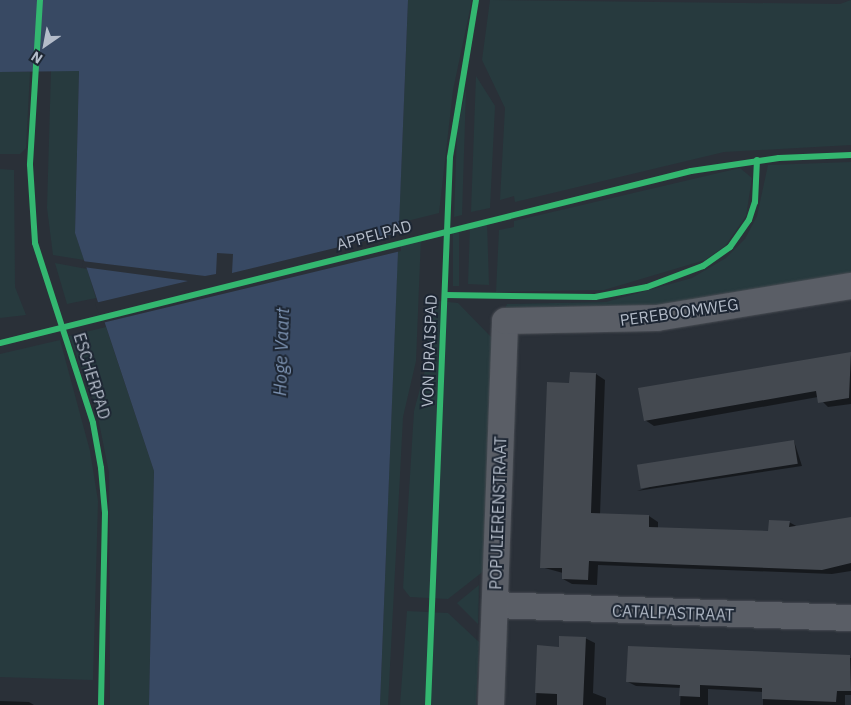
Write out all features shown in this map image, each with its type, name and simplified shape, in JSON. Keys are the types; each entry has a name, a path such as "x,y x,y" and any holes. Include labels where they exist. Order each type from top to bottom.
{"street":[{"name":"PEREBOOMWEG","path":"505,321 649,319 851,286"},
{"name":"POPULIERENSTRAAT","path":"491,705 505,321"},
{"name":"CATALPASTRAAT","path":"495,605 851,618"}],"green space":[{"path":"408,0 472,0 453,90 439,213 399,223"},
{"path":"490,0 840,4 851,0 851,145 724,152 515,202 514,196 500,200 505,108 482,60"},
{"path":"51,71 79,71 75,233 84,260 53,255 47,208"},
{"path":"0,72 30,72 26,148 20,154 0,154"},
{"path":"476,76 495,106 490,208 471,212"},
{"path":"466,89 462,215 454,217 457,131"},
{"path":"851,162 851,277 685,306 505,308 507,304 606,302 692,278 726,258 745,239 757,216 768,165"},
{"path":"740,168 752,178 746,216 725,246 705,260 604,290 496,292 499,230 514,227 514,221"},
{"path":"0,169 14,170 15,287 26,315 0,318"},
{"path":"487,223 489,285 468,284 470,226"},
{"path":"453,230 459,230 459,286 453,286"},
{"path":"421,237 416,361 403,417 388,705 380,705 398,244"},
{"path":"55,263 87,269 96,298 67,304"},
{"path":"428,300 458,303 495,341 485,570 448,599 410,597 403,588 414,411 428,359"},
{"path":"106,327 154,471 149,705 110,705 109,473 96,407 69,336"},
{"path":"60,340 90,451 98,501 93,680 0,677 0,354"},
{"path":"479,585 478,624 457,603"},
{"path":"407,611 448,613 479,642 476,705 400,705"}],"water":[{"name":"Hoge Vaart","path":"0,0 408,0 380,705 149,705 154,471 75,233 79,71 0,72"}],"pier":[{"path":"401,232 401,251 102,323 95,303 188,281 83,267 82,261 205,276 216,274 217,253 233,254 232,273"}],"building":[{"path":"851,352 849,398 818,403 816,391 644,421 638,388"},
{"path":"570,372 596,373 591,513 649,515 649,527 768,531 769,520 790,521 789,527 851,517 851,563 822,570 589,561 588,580 562,579 562,568 540,568 547,382 569,383"},
{"path":"794,440 798,464 641,489 637,465"},
{"path":"559,636 586,637 583,705 557,705 557,694 535,693 537,645 559,647"},
{"path":"628,646 850,655 851,691 837,691 836,702 762,699 762,688 700,685 700,697 679,696 680,685 626,682"}],"cycle path":[{"name":"ESCHERPAD","path":"40,0 30,165 35,243 93,423 101,468 105,513 101,705"},
{"name":"VON DRAISPAD","path":"428,705 450,157 476,0"},
{"name":"APPELPAD","path":"0,343 691,171 779,158 851,155"},
{"name":"VON DRAISPAD","path":"445,295 595,297 647,287 703,266 730,247 749,220 755,202 757,160"}]}
